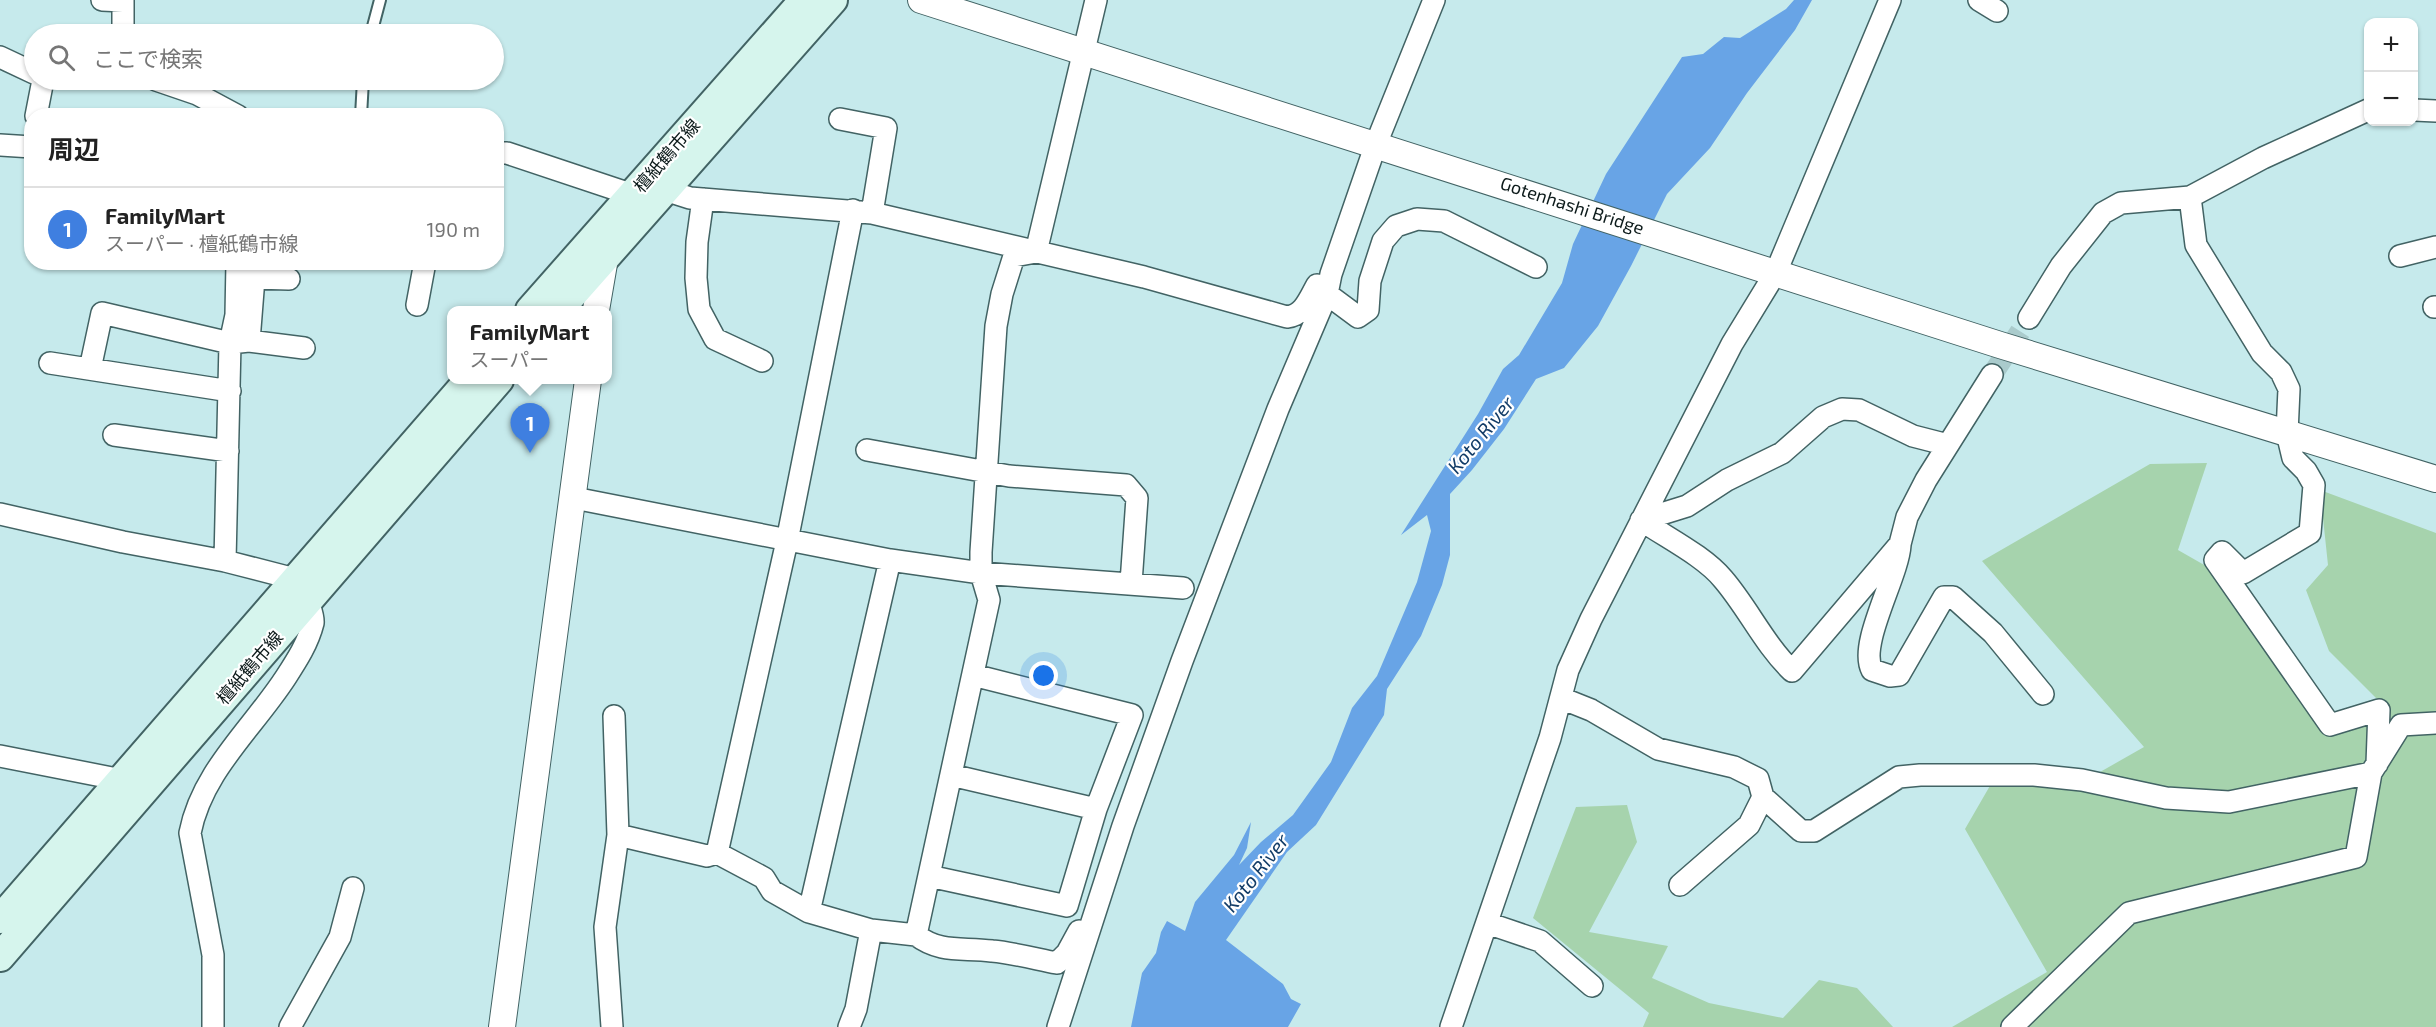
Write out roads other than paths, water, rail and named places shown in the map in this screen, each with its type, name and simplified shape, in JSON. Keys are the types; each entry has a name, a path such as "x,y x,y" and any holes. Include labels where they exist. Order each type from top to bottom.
{"main road":[{"name":"檀紙鶴市線","path":"534,306 804,0"},
{"name":"檀紙鶴市線","path":"563,306 833,0"},
{"name":"檀紙鶴市線","path":"0,957 302,590 466,384"},
{"name":"檀紙鶴市線","path":"0,918 122,780 495,384"}],"street":[{"path":"116,0 121,24"},
{"name":"Gotenhashi Bridge","path":"921,0 1769,269 2000,345 2436,479"},
{"path":"1036,252 1096,0"},
{"path":"1058,1027 1123,826 1182,661 1278,409 1329,284 1434,0"},
{"path":"1451,1027 1550,738 1568,670 1591,619 1769,269 1890,0"},
{"path":"1979,0 1997,11"},
{"path":"0,57 24,69"},
{"path":"38,108 41,90"},
{"path":"185,90 223,108"},
{"path":"2418,110 2436,111"},
{"path":"2029,318 2061,266 2103,213 2121,203 2190,197 2263,158 2364,112"},
{"path":"717,853 862,211 886,128 840,119"},
{"path":"0,145 24,144"},
{"path":"504,153 633,195"},
{"path":"665,190 690,198 862,211 1144,277 1287,317 1294,316 1303,310 1321,279 1329,284 1358,316 1368,309 1370,281 1383,241 1396,226 1417,219 1444,221 1536,267"},
{"path":"2012,1027 2129,913 2356,857 2374,769 2379,710 2330,725 2215,560 2222,552 2243,573 2310,533 2314,485 2306,471 2293,458 2287,433 2289,389 2282,372 2262,353 2196,245 2190,197"},
{"path":"704,199 697,242 696,278 699,309 715,339 762,361"},
{"path":"597,306 611,219"},
{"path":"2400,256 2436,247"},
{"path":"916,935 989,600 981,573 996,326 1002,294 1014,256 1036,252"},
{"path":"237,270 236,315 240,342"},
{"path":"417,305 424,270"},
{"path":"225,561 230,391 254,278 289,279"},
{"path":"90,369 102,313 240,342 304,348"},
{"path":"50,363 230,391"},
{"path":"1992,375 1926,480 1907,517 1900,544 1899,561 1876,621 1868,663 1872,670 1890,676 1899,675 1944,597 1953,597 1993,633 2043,694"},
{"path":"502,1027 588,384"},
{"path":"1643,517 1687,506 1727,480 1782,453 1823,417 1842,409 1859,410 1913,435 1948,445"},
{"path":"114,435 228,451"},
{"path":"867,450 1009,476 1126,485 1137,498 1131,583"},
{"path":"574,498 890,560 981,573 1183,588"},
{"path":"0,514 123,542 225,561 302,590 314,621 302,653 281,685 217,769 200,799 193,818 190,833 213,955 213,1027"},
{"path":"1643,517 1722,577 1777,656 1792,670 1900,544"},
{"path":"809,912 890,560"},
{"path":"929,876 1067,906 1096,809 1132,715 973,675"},
{"path":"1561,698 1591,710 1658,749 1734,767 1758,779 1763,796 1801,831 1814,831 1899,777 1920,775 2034,774 2082,780 2166,798 2229,802 2374,769 2401,725 2436,723"},
{"path":"612,1027 605,927 618,835 614,716"},
{"path":"0,756 122,780"},
{"path":"951,775 1096,809"},
{"path":"1680,885 1749,825 1763,796"},
{"path":"618,835 707,856 717,853 764,878 772,891 809,912 871,930 916,935 928,945 940,948 990,950 1057,963 1067,953 1080,930 1090,926"},
{"path":"290,1027 340,937 353,888"},
{"path":"1487,923 1540,941 1592,986"},
{"path":"849,1027 856,1009 871,930"}],"lane":[{"path":"374,24 381,0"},
{"path":"361,108 362,90"}],"water":[{"name":"Koto River","path":"1794,0 1812,0 1795,30 1747,93 1710,148 1667,194 1598,326 1564,368 1536,379 1504,429 1450,494 1450,555 1442,585 1421,636 1387,689 1384,715 1316,825 1287,852 1226,940 1283,984 1291,999 1301,1004 1288,1027 1131,1027 1142,973 1156,953 1161,932 1167,921 1185,931 1195,902 1234,855 1251,822 1247,848 1239,865 1261,842 1293,815 1331,762 1352,708 1377,676 1417,582 1431,531 1427,515 1401,535 1478,414 1503,369 1519,355 1562,283 1573,244 1606,174 1682,57 1703,54 1724,37 1740,38 1786,9"}],"tunnel":[{"path":"1992,375 2029,318"}],"place":[{"name":"FamilyMart","path":"530,453"}]}
